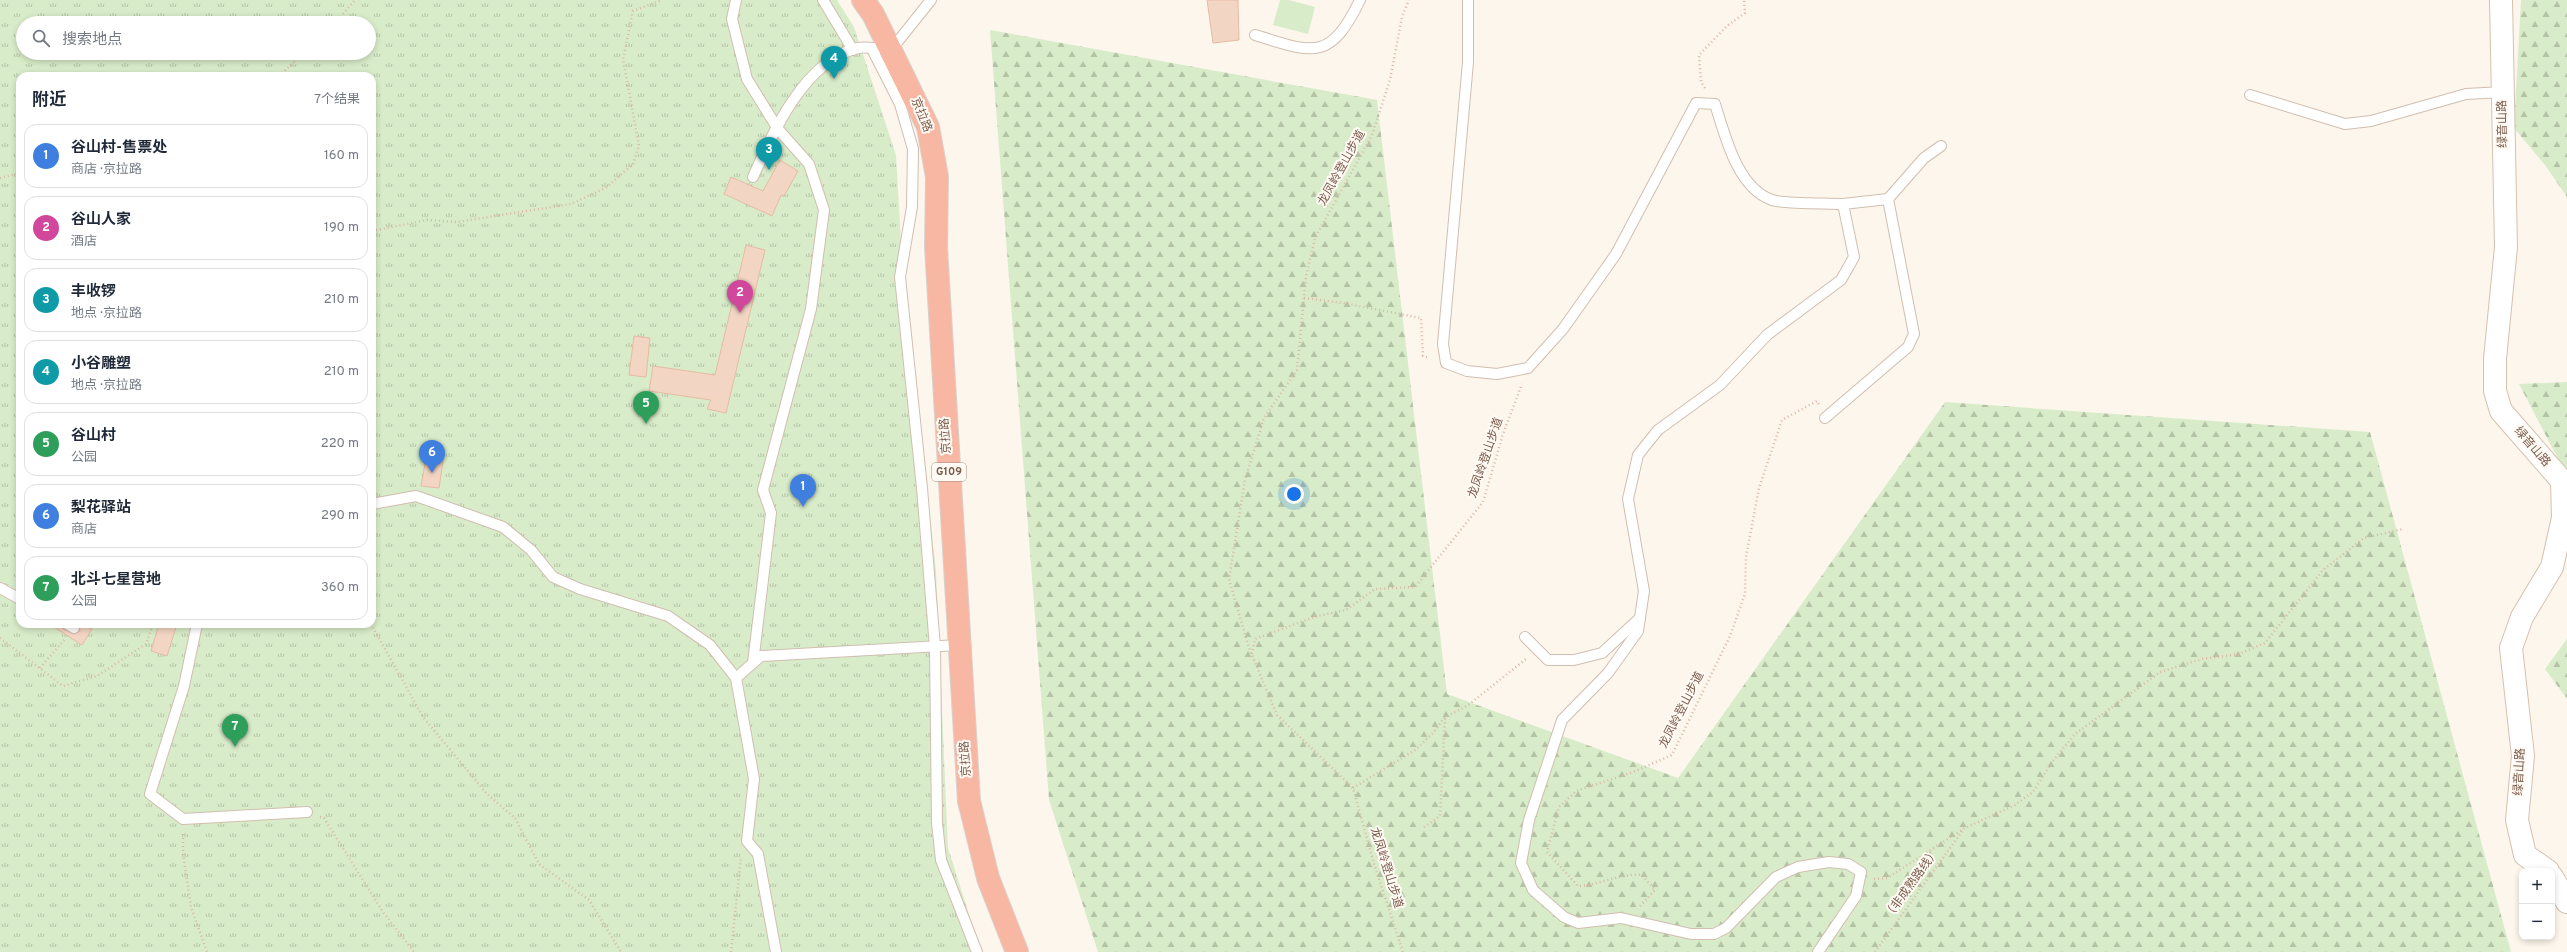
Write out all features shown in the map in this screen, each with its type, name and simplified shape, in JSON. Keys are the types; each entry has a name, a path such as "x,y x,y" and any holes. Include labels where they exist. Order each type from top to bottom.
{"highway":[{"name":"京拉路","path":"863,0 873,14 882,49 928,127 937,177 936,247 969,801 988,878 1017,952"}],"street":[{"name":"绿音山路","path":"2501,0 2506,247 2495,359 2495,391 2501,411 2562,481 2563,518 2552,567 2522,617 2511,648 2523,756 2517,820 2525,855 2544,868"},
{"path":"2555,882 2567,902"}],"lane":[{"path":"736,0 732,19 747,79 778,129 809,164 824,210 811,309 763,490 771,513 753,663"},
{"path":"823,0 853,50"},
{"path":"753,177 778,129 807,81 825,63 859,48 882,49 931,0"},
{"path":"1255,35 1304,50 1327,46 1348,25 1360,0"},
{"path":"1468,0 1468,62 1443,344 1446,362 1467,371 1497,374 1528,368 1563,329 1616,254 1696,103 1715,104 1733,158 1752,186 1772,200 1843,204 1888,199 1924,158 1941,146"},
{"path":"882,49 913,149 912,207 900,277 922,488 935,647 937,823 942,860 977,952"},
{"path":"2250,95 2345,124 2371,121 2466,94 2503,92"},
{"path":"1825,418 1908,348 1914,334 1888,199"},
{"path":"1818,952 1856,896 1861,872 1848,864 1829,862 1798,867 1776,876 1726,928 1714,934 1691,934 1621,918 1578,922 1564,917 1532,890 1521,863 1529,820 1562,720 1608,673 1638,631 1644,591 1628,499 1638,455 1658,430 1720,385 1767,335 1841,280 1854,257 1843,204"},
{"path":"376,503 416,496 503,527 531,550 553,577 580,589 668,616 710,645 736,678 754,779 747,841 758,854 776,952"},
{"path":"0,588 16,597"},
{"path":"1524,637 1548,660 1574,660 1602,653 1640,618"},
{"path":"196,628 184,686 150,794 183,819 307,812"},
{"path":"736,678 761,656 959,645"}],"path":[{"path":"341,16 355,0"},
{"path":"376,230 427,220 456,222 571,204 607,187 633,164 639,146 623,59 633,11 662,0"},
{"name":"龙凤岭登山步道","path":"1403,952 1374,864 1354,788 1277,715 1252,654 1229,579 1245,480 1264,418 1297,370 1306,276 1315,238 1372,135 1390,80 1402,17 1409,0"},
{"path":"1715,104 1701,82 1699,54 1727,26 1745,13 1744,0"},
{"path":"283,72 296,60"},
{"path":"0,178 16,174"},
{"path":"1304,298 1344,303 1421,318 1423,356 1446,362"},
{"name":"龙凤岭登山步道","path":"1252,654 1255,639 1317,616 1346,610 1375,589 1415,587 1483,502 1503,434 1528,368"},
{"name":"龙凤岭登山步道","path":"1621,918 1644,904 1655,890 1642,875 1630,874 1592,885 1578,886 1547,852 1559,807 1576,791 1633,772 1672,755 1730,636 1745,594 1746,557 1759,488 1782,420 1817,401 1825,418"},
{"path":"1859,880 1887,878 1965,828 2015,805 2033,792 2052,762 2075,734 2160,672 2202,659 2239,654 2265,642 2323,570 2364,538 2403,529"},
{"path":"40,668 69,628"},
{"path":"0,638 63,686 97,676 146,644 152,628"},
{"path":"373,628 423,717 487,794 515,818 539,864 589,900 621,952"},
{"path":"1354,788 1415,750 1432,734 1445,717 1467,706 1537,650"},
{"path":"1424,827 1440,816 1445,717"},
{"path":"307,812 324,818 383,912 414,952"},
{"path":"183,819 183,853 192,907 207,952"},
{"name":"（非成熟路线）","path":"1874,952 1965,828"},
{"path":"731,952 740,862 747,841"}],"green space":[{"path":"0,0 837,0 854,27 896,155 903,277 936,571 948,848 981,952 0,952"},
{"path":"1280,0 1289,0 1315,7 1308,34 1273,25"},
{"path":"2521,0 2567,0 2567,197 2545,165 2514,128"},
{"path":"990,30 1377,100 1447,694 1678,778 1945,402 2370,432 2511,952 1098,952 1049,800"},
{"path":"2567,382 2567,476 2519,384"},
{"path":"2567,639 2567,699 2545,669"}],"building":[{"path":"1207,0 1238,0 1239,40 1213,43"},
{"path":"780,160 798,171 784,196 781,195 772,216 724,194 731,177 763,191"},
{"path":"746,245 765,250 726,413 707,409 711,400 649,391 653,366 715,375"},
{"path":"634,336 650,338 646,377 629,375"},
{"path":"426,458 443,461 439,488 421,486"},
{"path":"55,628 63,628 74,634 80,631 80,628 92,629 82,645"},
{"path":"158,628 176,628 167,656 151,651"}],"place":[{"name":"小谷雕塑","path":"834,79"},
{"name":"丰收锣","path":"769,170"},
{"name":"谷山人家","path":"740,313"},
{"name":"谷山村","path":"646,424"},
{"name":"梨花驿站","path":"432,473"},
{"name":"谷山村-售票处","path":"803,507"},
{"name":"北斗七星营地","path":"235,747"}]}
